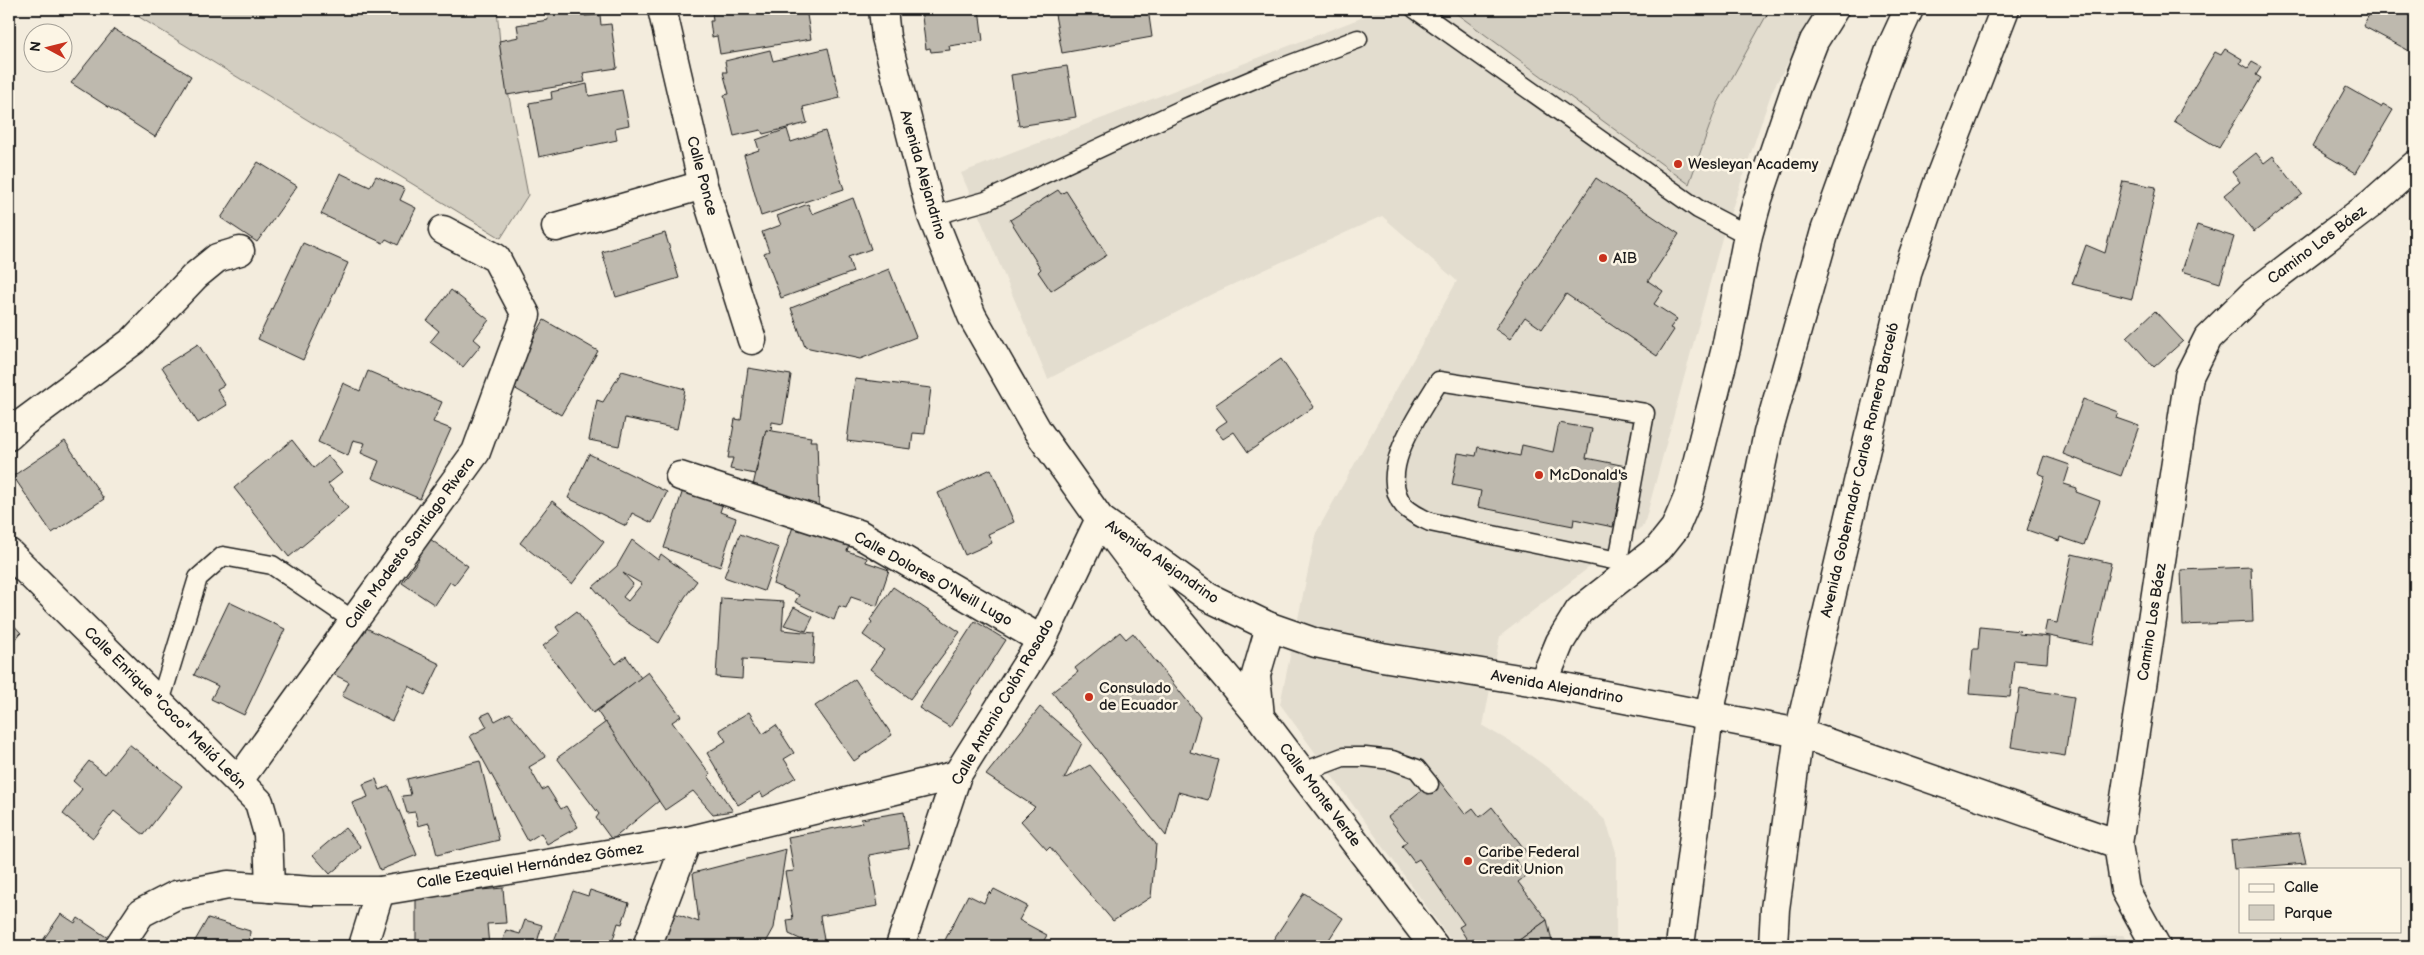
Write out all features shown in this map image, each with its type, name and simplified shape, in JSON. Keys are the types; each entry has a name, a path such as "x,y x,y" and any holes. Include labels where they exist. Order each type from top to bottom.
{"street":[{"name":"Calle Ponce","path":"662,9 702,185 752,340"},
{"name":"Avenida Alejandrino","path":"883,9 886,37 932,216 972,316 1036,430 1100,519 1208,596 1270,627 1316,643 1382,657 1543,684 1799,733"},
{"path":"1543,684 1560,642 1579,611 1628,563 1659,548 1676,528 1689,495 1726,348 1748,235 1758,199 1796,87 1814,41 1834,9"},
{"path":"1680,946 1709,716 1768,433 1825,231 1890,50 1909,9"},
{"name":"Avenida Gobernador Carlos Romero Barceló","path":"1772,946 1775,909 1799,733 1908,270 1940,177 2005,9"},
{"name":"Camino Los Báez","path":"2154,943 2125,890 2118,844 2189,376 2208,338 2254,293 2371,204 2415,165"},
{"path":"556,227 702,185"},
{"name":"Calle Modesto Santiago Rivera","path":"239,780 476,452 526,315 496,258 443,230"},
{"path":"9,436 24,422 133,341 194,276 217,258 240,251"},
{"name":"Calle Dolores O'Neill Lugo","path":"680,476 859,534 1042,640"},
{"name":"Calle Antonio Colón Rosado","path":"900,946 957,775 1042,640 1100,519"},
{"name":"Calle Monte Verde","path":"1100,519 1158,596 1260,717 1434,946"},
{"name":"Calle Enrique \"Coco\" Meliá León","path":"9,553 259,802 268,834 270,888"},
{"path":"1260,717 1256,675 1270,627"},
{"path":"1799,733 2118,844"},
{"name":"Calle Ezequiel Hernández Gómez","path":"120,946 141,913 176,895 228,885 313,892 380,891 687,841 957,775"},
{"path":"647,946 687,841"},
{"path":"363,946 380,891"}],"lane":[{"path":"1415,9 1698,209 1748,235"},
{"path":"932,216 995,197 1183,109 1273,71 1358,39"},
{"path":"1439,381 1644,414 1628,563 1430,522 1411,512 1403,504 1396,492 1393,470 1409,432 1439,381"},
{"path":"160,702 198,578 223,556 272,565 354,621"},
{"path":"1303,772 1343,757 1365,757 1392,760 1417,769 1430,784"}],"shaded area":[{"path":"1368,9 1818,9 1772,91 1722,238 1644,525 1500,636 1483,726 1519,747 1559,776 1606,821 1616,852 1616,946 1455,946 1280,704 1316,533 1457,281 1382,216 1214,293 1048,379 961,173 1374,13"},
{"path":"2123,935 2130,946 1981,946"}],"green space":[{"path":"126,9 497,9 501,55 528,195 501,238"},
{"path":"1450,9 1770,9 1717,105 1689,184"}],"building":[{"path":"546,9 584,10 585,16 600,15 601,25 611,24 617,68 583,73 585,82 507,95 499,41 519,37 517,25 548,20"},
{"path":"716,9 806,9 811,39 720,54 717,36 712,37 710,21 713,21 712,12 717,11"},
{"path":"921,9 979,9 983,41 949,46 950,50 931,52 930,48 926,49"},
{"path":"1054,9 1148,9 1152,37 1062,53"},
{"path":"2372,9 2415,9 2415,54 2363,26"},
{"path":"114,29 191,76 155,137 71,83"},
{"path":"828,48 840,98 803,107 807,123 763,134 761,130 734,136 724,95 729,94 723,72 727,72 725,61 770,50 773,61"},
{"path":"2225,49 2242,59 2240,63 2248,68 2252,62 2261,67 2256,75 2261,78 2219,148 2174,121 2215,52 2221,55"},
{"path":"1067,66 1076,117 1019,126 1011,75"},
{"path":"587,84 589,96 622,90 629,125 615,128 617,140 539,157 529,103 552,99 551,92"},
{"path":"2346,87 2381,107 2383,104 2393,110 2356,173 2312,147"},
{"path":"787,129 791,142 825,131 844,189 761,216 744,155 759,150 756,140"},
{"path":"2256,153 2264,163 2273,156 2302,194 2254,232 2224,195 2240,182 2232,172"},
{"path":"258,162 297,186 257,242 221,218"},
{"path":"340,173 370,187 376,176 405,189 400,200 416,208 398,245 386,239 383,243 321,214"},
{"name":"AIB","path":"1596,178 1679,234 1648,281 1663,291 1654,304 1677,319 1670,328 1674,330 1657,356 1566,294 1542,329 1525,317 1510,339 1495,329"},
{"path":"2123,181 2156,187 2132,299 2072,284 2086,245 2105,253"},
{"path":"1058,190 1061,194 1066,191 1107,255 1051,291 1038,272 1041,269 1010,220"},
{"path":"853,198 871,249 848,257 853,272 781,298 764,253 769,251 762,232 781,225 777,216 808,204 812,214"},
{"path":"2197,225 2234,237 2220,283 2182,271"},
{"path":"665,233 679,278 616,297 602,252"},
{"path":"303,243 348,263 303,360 258,339"},
{"path":"889,269 916,337 860,359 805,347 791,308"},
{"path":"451,290 489,320 474,339 481,345 463,367 430,342 439,331 427,321"},
{"path":"2155,311 2183,341 2154,367 2127,337"},
{"path":"544,320 598,351 561,415 507,384"},
{"path":"198,344 224,385 217,389 227,405 198,423 162,367"},
{"path":"1281,359 1314,407 1248,452 1234,432 1223,439 1215,429 1227,421 1215,405"},
{"path":"748,368 791,375 783,424 772,422 771,431 766,430 755,474 730,469 733,458 728,458 735,419 741,420"},
{"path":"368,371 442,402 433,422 451,429 420,499 372,478 379,461 361,453 365,443 353,440 348,456 318,442 343,383 360,391"},
{"path":"622,371 685,389 677,429 625,418 619,446 589,440 597,400 603,402"},
{"path":"855,379 931,388 925,434 913,433 911,449 847,441"},
{"path":"2083,399 2118,412 2116,418 2139,426 2121,476 2063,454"},
{"name":"McDonald's","path":"1559,423 1592,429 1586,458 1626,466 1613,527 1574,519 1573,526 1478,507 1481,491 1452,485 1458,453 1476,456 1478,447 1520,456 1522,445 1553,452"},
{"path":"766,430 811,437 810,441 817,441 819,507 751,494"},
{"path":"292,440 314,468 328,456 342,473 328,484 348,508 289,557 234,488"},
{"path":"65,441 104,499 52,533 13,476"},
{"path":"589,454 667,492 652,523 632,513 626,526 568,498"},
{"path":"2044,456 2070,465 2064,484 2077,488 2076,492 2100,501 2084,545 2060,537 2059,541 2027,530 2045,476 2038,473"},
{"path":"991,469 1014,522 988,534 992,543 965,555 938,493"},
{"path":"683,490 723,503 720,512 736,518 720,567 664,548"},
{"path":"552,501 604,542 572,584 520,543"},
{"path":"794,524 850,542 847,551 867,558 866,562 889,570 877,606 851,597 846,608 839,606 834,620 795,602 799,595 773,584"},
{"path":"740,534 779,548 764,591 724,577"},
{"path":"430,539 468,566 454,585 450,582 435,605 402,583"},
{"path":"632,540 658,560 661,554 697,581 685,597 659,643 618,616 593,587 617,566","holes":["623,573 642,584 628,601 623,597 633,584"]},
{"path":"2072,554 2111,563 2092,645 2044,635 2047,621 2057,623"},
{"path":"2251,567 2253,622 2183,625 2181,570"},
{"path":"893,587 960,632 910,699 870,669 884,650 863,635 872,622 870,620"},
{"path":"721,598 784,602 782,630 815,633 813,664 743,659 742,679 716,677"},
{"path":"229,602 285,629 244,715 211,699 218,686 194,675"},
{"path":"794,607 813,617 806,631 784,625"},
{"path":"577,611 616,664 626,656 641,678 593,713 543,646 560,633 556,627"},
{"path":"9,620 21,633 9,646"},
{"path":"975,621 1006,640 950,727 919,708"},
{"path":"358,624 440,664 425,695 409,686 392,721 342,696 349,682 333,674"},
{"path":"1980,627 2020,631 2019,634 2049,637 2047,663 2014,660 2010,697 1969,694 1973,649 1978,649"},
{"path":"1120,632 1126,639 1133,633 1200,717 1190,752 1219,760 1208,800 1178,792 1166,836 1052,692 1078,672 1075,668"},
{"path":"648,672 681,716 672,722 710,774 708,776 733,811 713,814 693,791 665,810 597,711"},
{"path":"855,679 892,735 854,761 815,706"},
{"path":"2020,688 2074,697 2065,756 2011,747"},
{"path":"1040,707 1082,743 1064,779 1090,765 1156,844 1151,897 1113,921 1050,847 1047,850 1021,821 1035,807 986,775"},
{"path":"490,712 495,721 510,713 546,757 529,767 542,790 547,787 561,809 566,806 578,827 547,844 541,833 528,841 470,736 487,727 481,716"},
{"path":"749,712 763,734 776,725 794,753 784,759 796,777 763,797 760,792 738,805 707,753 726,741 719,730"},
{"path":"606,722 659,801 612,840 596,818 599,814 557,758"},
{"path":"129,744 182,786 144,835 114,811 93,838 63,814 82,789 73,781 89,761 105,774"},
{"path":"480,761 499,840 437,855 429,823 418,826 415,812 407,813 402,796 411,795 407,779"},
{"name":"Caribe Federal Credit Union","path":"1437,778 1465,814 1473,808 1480,817 1492,807 1526,851 1515,860 1527,875 1518,882 1547,920 1511,946 1479,946 1474,939 1469,943 1459,927 1464,924 1419,859 1414,862 1402,846 1407,842 1388,817"},
{"path":"376,779 380,790 389,786 417,855 380,870 352,803 368,797 363,784"},
{"path":"904,812 909,848 869,855 878,906 820,916 825,946 815,946 789,934 787,920 793,919 785,872 794,871 788,837 862,823 861,819"},
{"path":"345,828 361,847 330,874 313,855"},
{"path":"2299,833 2306,863 2234,869 2231,841"},
{"path":"786,849 774,928 764,946 660,946 674,913 699,922 693,873"},
{"path":"503,888 506,923 487,924 489,946 416,946 416,896"},
{"path":"994,889 1027,906 1019,920 1047,935 1041,946 942,946 968,895 984,903 989,892 991,894"},
{"path":"590,890 629,903 622,924 618,923 611,946 552,946 573,891 588,896"},
{"path":"1304,893 1343,918 1328,941 1326,940 1321,946 1269,946"},
{"path":"61,914 75,923 78,918 111,940 107,946 39,946"},
{"path":"208,918 250,931 249,946 192,946"},
{"path":"525,920 542,925 536,946 501,946 506,930 520,934"},
{"path":"1547,920 1553,946 1511,946"}],"place":[{"name":"Wesleyan Academy","path":"1678,164"},
{"name":"AIB","path":"1603,258"},
{"name":"McDonald's","path":"1539,475"},
{"name":"Consulado de Ecuador","path":"1089,697"},
{"name":"Caribe Federal Credit Union","path":"1468,861"}]}
